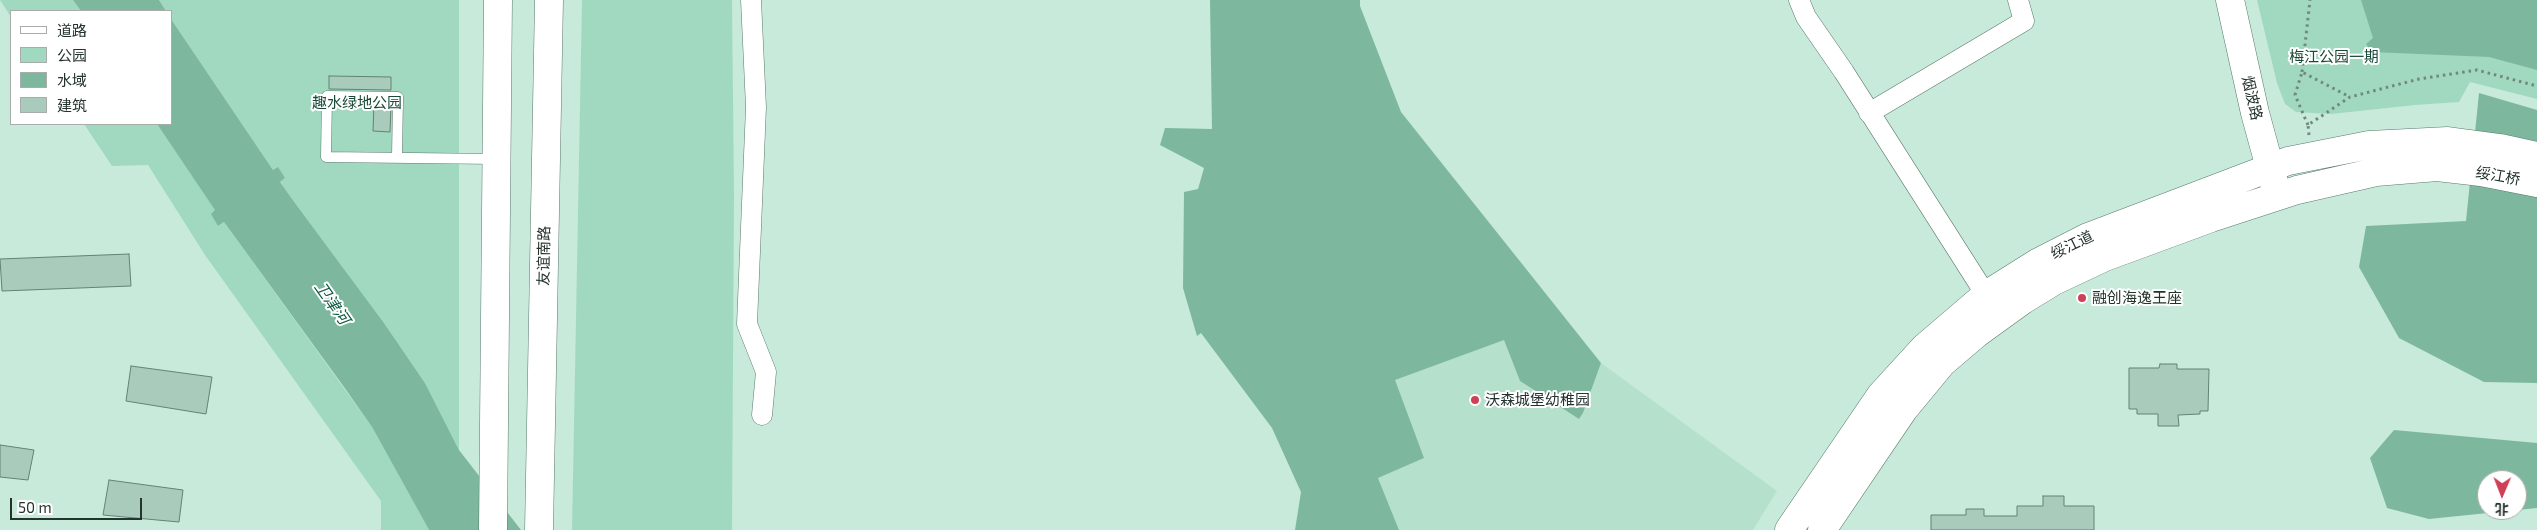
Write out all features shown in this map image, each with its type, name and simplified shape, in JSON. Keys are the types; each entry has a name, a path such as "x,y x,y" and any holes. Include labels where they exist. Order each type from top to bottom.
{"main road":[{"path":"493,530 498,0"},
{"name":"友谊南路","path":"539,521 549,0"},
{"name":"烟波路","path":"2230,0 2289,161"},
{"name":"烟波路","path":"2249,0 2273,113 2289,161 2288,193"},
{"name":"绥江道","path":"1789,530 1882,395 1924,348 1986,295 2037,263 2088,237 2289,161 2397,142 2462,143"},
{"name":"绥江桥","path":"2462,143 2500,148 2537,156"},
{"name":"绥江道","path":"1822,530 1910,402 1942,363 1991,323 2054,281 2105,257 2288,193 2376,172 2437,167 2460,169"},
{"name":"绥江桥","path":"2460,169 2537,183"}],"street":[{"path":"751,0 756,107 747,324 766,372 762,415"},
{"path":"1799,0 1806,17 1870,113 1986,295"},
{"path":"1870,113 2024,22 2018,0"}],"lane":[{"path":"397,158 398,97 327,96 326,157 397,158 497,159"}],"path":[{"path":"2308,125 2295,95 2302,72 2310,0"},
{"path":"2289,161 2308,125 2350,97 2419,79 2477,70 2537,86"},
{"path":"2302,72 2350,97"}],"shaded area":[{"path":"1504,339 1520,381 1579,419 1583,413 1601,363 1777,491 1753,530 1399,530 1378,478 1423,458 1394,380"}],"green space":[{"path":"0,0 73,0 80,10 10,10 10,15"},
{"name":"趣水绿地公园","path":"159,0 459,0 459,450 425,383 384,323 280,182 285,178 273,170 172,20 172,10 165,10"},
{"path":"582,0 732,0 734,196 732,530 572,530"},
{"name":"梅江公园一期","path":"2257,0 2537,0 2537,99 2470,82 2459,102 2331,114 2296,112 2285,104 2277,83"},
{"path":"85,125 158,125 216,210 218,226 224,222 372,427 429,530 381,530 381,501 205,255 148,165 112,166"}],"water":[{"path":"73,0 159,0 165,10 80,10"},
{"path":"1210,0 1360,0 1360,6 1401,112 1601,363 1583,413 1579,419 1520,381 1504,340 1395,380 1424,458 1378,478 1399,530 1295,530 1301,492 1272,428 1201,333 1197,336 1183,288 1184,192 1198,189 1204,168 1160,145 1165,128 1212,129"},
{"path":"2361,0 2537,0 2537,70 2489,57 2372,52 2366,44 2373,38"},
{"name":"卫津河","path":"172,20 273,170 278,167 285,178 280,182 384,323 425,383 459,450 521,530 429,530 372,427 224,222 218,226 211,214 215,210 158,125 172,125"},
{"path":"2479,93 2537,110 2537,383 2484,382 2399,338 2359,267 2366,226 2466,221"},
{"path":"2394,430 2537,443 2537,508 2527,509 2527,470 2477,470 2477,514 2429,519 2387,508 2370,458"}],"building":[{"path":"329,76 391,77 391,90 329,89"},
{"path":"374,104 391,104 390,132 373,131"},
{"path":"129,254 131,286 2,291 0,259"},
{"path":"2160,364 2177,364 2177,369 2209,369 2208,411 2200,411 2200,414 2178,415 2179,426 2158,426 2158,414 2137,414 2137,409 2129,409 2129,368 2159,368"},
{"path":"131,366 212,377 206,414 126,401"},
{"path":"0,445 34,450 28,480 0,477"},
{"path":"109,480 183,490 179,522 103,515"},
{"path":"2043,496 2064,496 2064,506 2094,506 2094,530 1931,530 1931,515 1966,515 1966,509 1984,509 1984,516 2017,516 2017,506 2043,506"}],"place":[{"name":"融创海逸王座","path":"2082,298"},
{"name":"沃森城堡幼稚园","path":"1475,400"}]}
